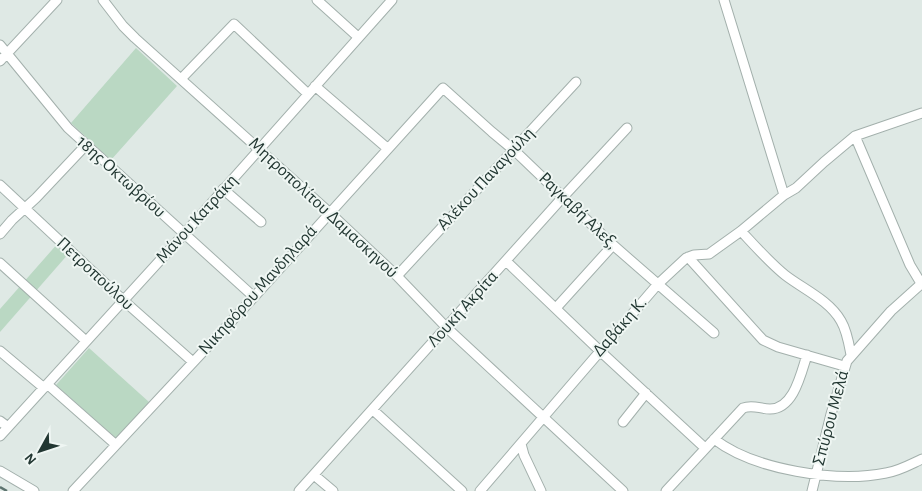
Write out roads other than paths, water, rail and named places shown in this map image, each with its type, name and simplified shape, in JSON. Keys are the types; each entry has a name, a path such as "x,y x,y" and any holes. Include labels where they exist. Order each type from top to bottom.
{"street":[{"path":"3,58 57,0"},
{"name":"Μητροπολίτου Δαμασκηνού","path":"103,0 128,32 329,212 397,276 446,327 623,491"},
{"path":"317,0 358,38"},
{"name":"Μάνου Κατράκη","path":"0,436 184,234 392,0"},
{"path":"724,0 784,195"},
{"path":"181,79 234,24 308,94"},
{"name":"18ης Οκτωβρίου","path":"0,45 3,58 62,122 254,297"},
{"name":"Αλέκου Παναγούλη","path":"397,276 576,82"},
{"path":"315,86 387,148"},
{"name":"Ραγκαβή Αλεξ,","path":"443,88 513,149 657,285 714,333"},
{"name":"Νικηφόρου Μανδηλαρά","path":"73,491 254,297 443,88"},
{"path":"844,366 769,344 762,340 688,257 709,254 741,231 784,195 796,188 855,136 922,113"},
{"name":"Λουκή Ακρίτα","path":"299,491 563,196 627,128"},
{"path":"855,136 910,265 921,285"},
{"path":"0,234 86,145"},
{"name":"Πετροπούλου","path":"0,185 123,300 193,362"},
{"path":"223,189 261,222"},
{"path":"741,231 785,275 815,296 841,321 851,355"},
{"path":"556,308 613,245"},
{"name":"Δαβάκη Κ.","path":"480,491 657,285 688,257"},
{"path":"506,260 600,351 705,448"},
{"path":"0,263 86,341"},
{"name":"Σπύρου Μελά","path":"812,491 844,366 851,355 892,311 921,285"},
{"path":"0,351 115,444"},
{"path":"671,490 705,448 743,408 754,406 770,409 778,408 788,401 807,355"},
{"path":"623,422 646,393"},
{"path":"373,410 462,491"},
{"path":"0,420 8,427"},
{"path":"714,439 729,450 772,465 847,477 891,472 922,459"},
{"path":"521,444 524,455 541,491"},
{"path":"0,471 34,491"},
{"path":"314,475 333,491"}],"railway":[{"path":"0,487 7,491"}]}
